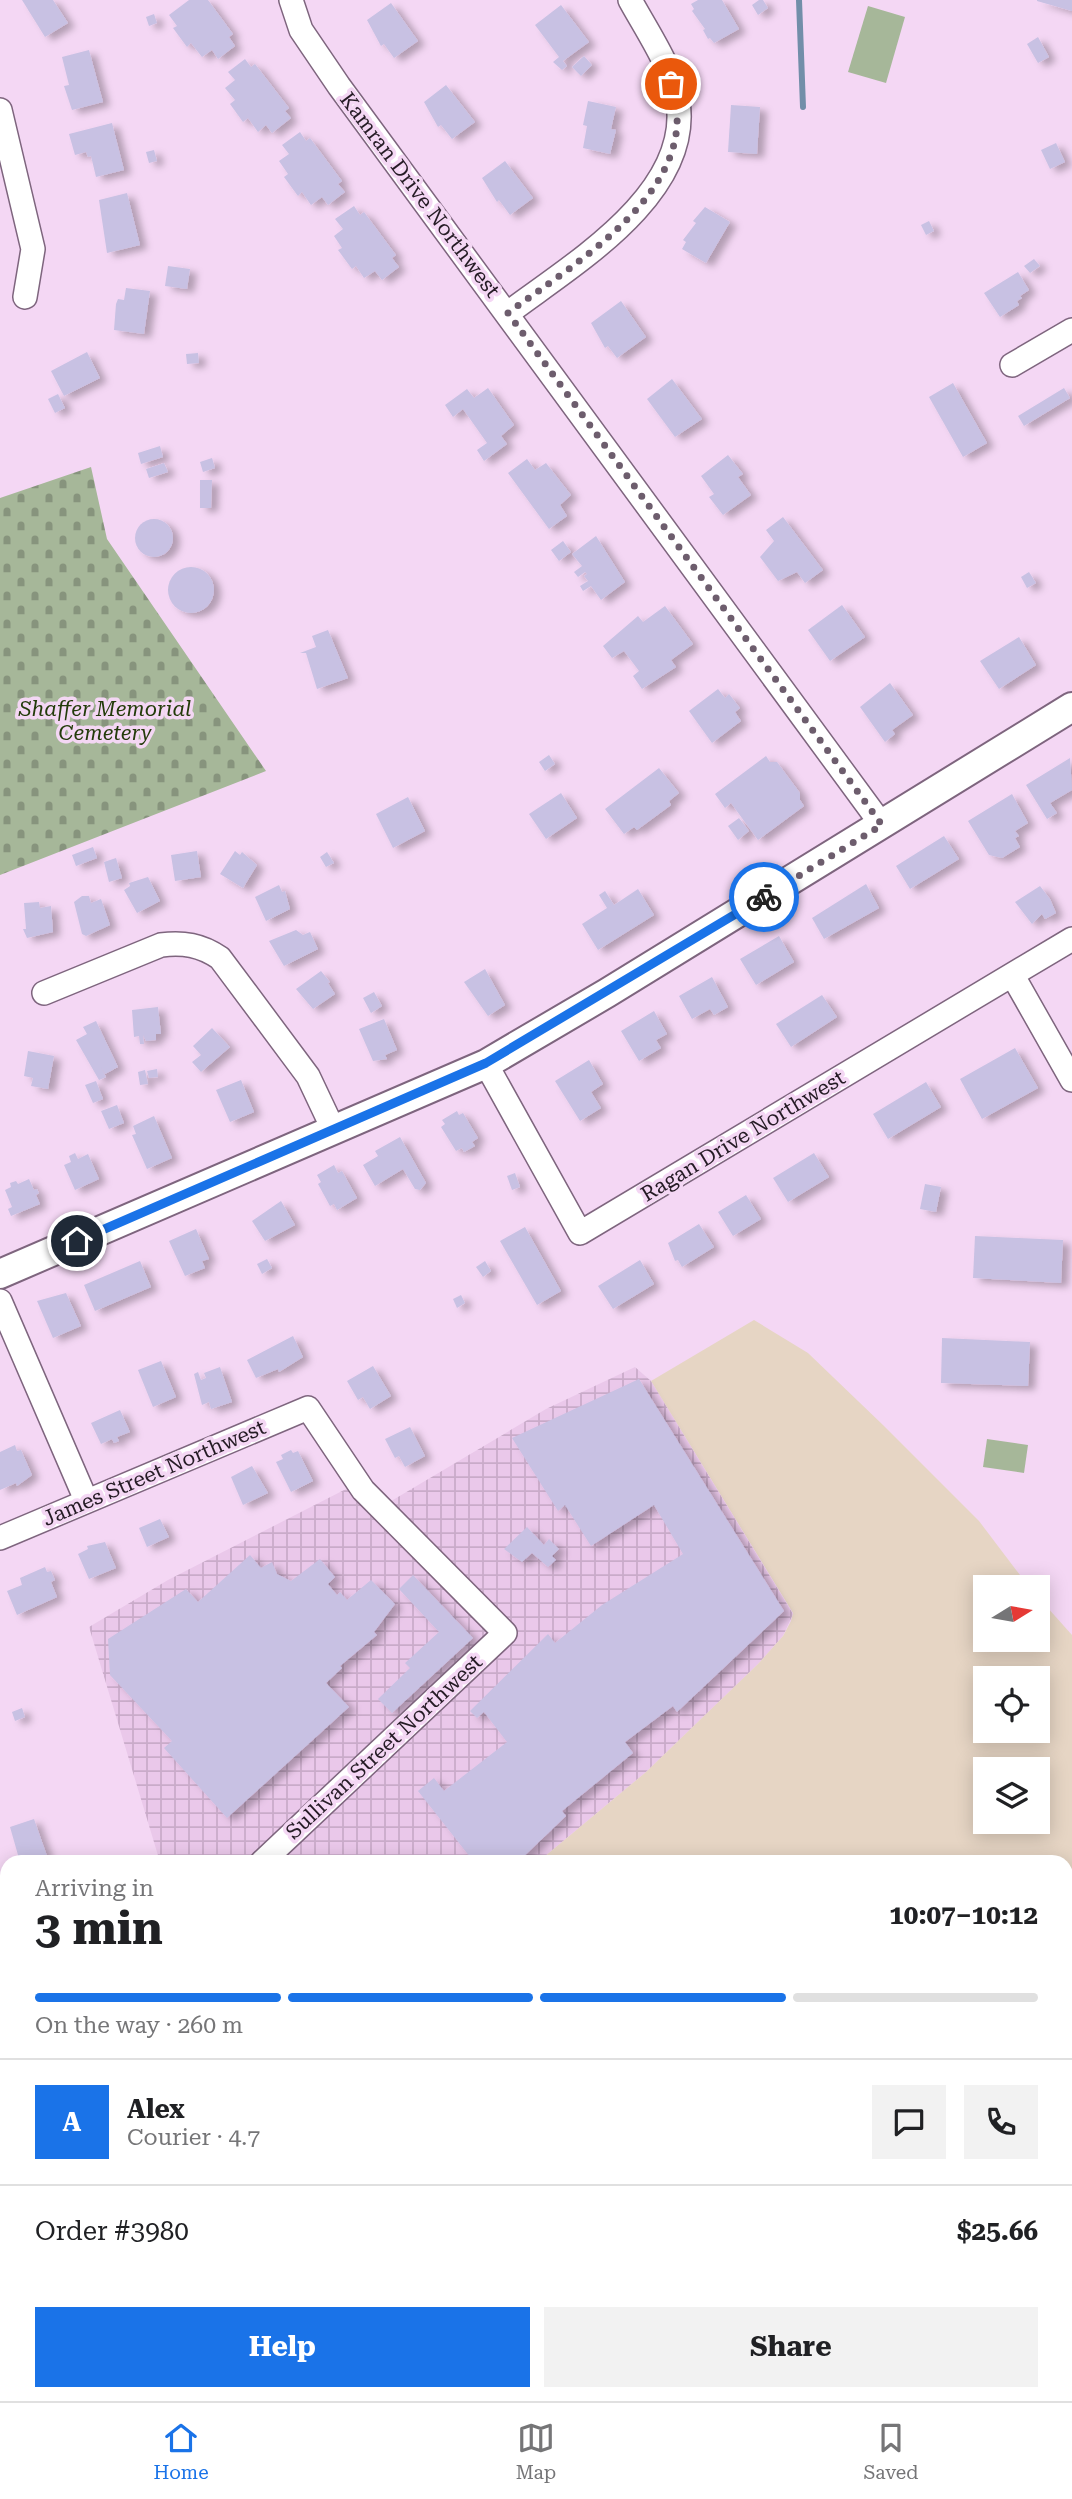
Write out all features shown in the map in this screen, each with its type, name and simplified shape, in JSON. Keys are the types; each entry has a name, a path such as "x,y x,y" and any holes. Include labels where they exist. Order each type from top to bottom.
{"street":[{"name":"Kamran Drive Northwest","path":"291,0 301,30 339,86 882,825"},
{"path":"508,313 634,212 662,180 676,142 678,103 665,66 630,0"},
{"path":"0,110 33,249 25,297"},
{"path":"1012,365 1072,330"},
{"path":"0,1274 486,1063 607,993 1072,707"},
{"name":"Ragan Drive Northwest","path":"486,1063 580,1233 1072,939"},
{"path":"44,993 161,945 177,943 208,950 220,958 307,1076 334,1131"},
{"path":"1013,976 1072,1080"},
{"path":"0,1301 86,1500"},
{"name":"James Street Northwest","path":"0,1538 308,1408 363,1490 427,1558 505,1633"},
{"name":"Sullivan Street Northwest","path":"269,1855 505,1633"}],"shaded area":[{"path":"754,1320 808,1353 979,1521 1020,1575 973,1575 973,1652 1050,1652 1050,1610 1072,1635 1072,1855 546,1855 646,1772 758,1664 783,1636 793,1613 651,1381"},
{"path":"635,1367 651,1381 793,1614 783,1636 758,1664 646,1772 546,1855 158,1855 89,1627 168,1580 348,1488 371,1513 546,1409"}],"green space":[{"path":"868,6 905,17 886,83 848,72"},
{"name":"Shaffer Memorial Cemetery","path":"91,467 107,539 266,771 0,875 0,498"},
{"path":"987,1439 1028,1445 1024,1473 983,1467"}],"building":[{"path":"22,0 53,0 68,23 45,37"},
{"path":"189,0 208,0 233,34 229,37 235,46 218,59 212,50 202,57 191,43 187,47 173,28 177,26 169,15"},
{"path":"698,0 722,0 739,29 714,43 708,39 703,30 705,29 692,11 694,9 691,4"},
{"path":"763,0 768,8 758,15 752,5"},
{"path":"1072,0 1072,11 1037,1"},
{"path":"391,3 418,41 394,58 384,44 381,46 367,20"},
{"path":"561,5 589,42 563,61 567,66 562,70 553,62 559,57 535,25"},
{"path":"154,14 157,23 149,26 146,17"},
{"path":"1038,37 1049,57 1038,63 1027,44"},
{"path":"89,50 103,102 72,110 64,86 69,85 62,57"},
{"path":"584,56 592,65 581,76 572,67"},
{"path":"245,59 251,67 255,64 289,108 285,111 291,118 272,133 266,125 258,132 248,118 243,122 230,104 235,100 225,88 235,80 228,72"},
{"path":"446,85 475,122 452,139 441,125 438,127 424,102"},
{"path":"588,101 616,107 611,129 616,130 610,154 583,148 587,126 583,125"},
{"path":"731,105 760,107 757,154 728,152"},
{"path":"112,123 124,170 96,177 91,156 88,157 86,152 75,155 69,134"},
{"path":"300,132 306,141 310,138 342,181 338,184 345,192 328,205 322,197 311,205 302,192 298,196 284,177 288,174 279,161 289,154 282,145"},
{"path":"1056,143 1065,162 1050,169 1041,150"},
{"path":"154,150 157,161 149,163 146,152"},
{"path":"505,161 533,198 510,215 499,200 497,202 482,178"},
{"path":"127,193 140,245 107,253 99,200"},
{"path":"354,206 360,215 364,212 396,255 392,258 399,267 382,280 375,271 364,278 356,266 352,269 338,250 342,248 334,236 343,229 335,219"},
{"path":"705,207 730,222 706,263 682,249 686,242 683,240 696,223 693,221"},
{"path":"929,221 934,231 926,235 921,225"},
{"path":"1034,259 1040,266 1030,273 1024,266"},
{"path":"168,266 190,269 187,289 165,286"},
{"path":"1018,272 1029,290 1020,296 1022,298 1017,301 1019,305 1000,317 984,293"},
{"path":"126,288 150,291 144,334 114,330 116,304 118,299 124,300"},
{"path":"621,301 646,337 617,358 608,346 605,348 591,323"},
{"path":"87,352 100,378 64,396 51,371"},
{"path":"198,353 199,363 187,364 186,354"},
{"path":"672,379 702,419 675,437 647,399"},
{"path":"953,383 987,443 963,457 929,397"},
{"path":"488,388 514,425 501,436 507,444 484,461 477,450 487,443 463,409 453,417 445,405 467,389 474,398"},
{"path":"1064,388 1070,398 1024,426 1018,416"},
{"path":"58,394 65,408 55,413 48,399"},
{"path":"160,446 163,457 141,464 138,453"},
{"path":"728,455 743,474 738,477 751,495 723,515 709,497 714,494 701,476"},
{"path":"212,458 215,468 203,472 200,462"},
{"path":"527,459 535,470 546,463 571,495 560,505 567,516 549,529 508,473"},
{"path":"164,463 168,472 149,478 146,469"},
{"path":"200,480 212,480 211,508 200,508"},
{"path":"783,517 823,570 805,583 797,572 778,581 760,557 774,541 766,530"},
{"path":"154,519 168,524 173,538 168,552 154,557 140,552 135,538 140,524"},
{"path":"596,536 625,582 601,600 591,586 583,591 580,586 588,581 584,576 587,574 585,572 578,577 574,572 582,566 572,554"},
{"path":"563,541 571,552 559,561 551,550"},
{"path":"191,567 207,574 214,590 207,606 191,613 175,606 168,590 175,574"},
{"path":"1029,572 1036,583 1027,588 1021,577"},
{"path":"842,605 865,637 830,661 808,630"},
{"path":"665,606 693,644 671,660 676,667 642,689 633,676 639,671 624,651 612,658 603,646 638,616 643,622"},
{"path":"328,630 348,678 317,689 306,653 300,653 316,647 312,636"},
{"path":"1019,637 1036,665 999,689 980,661"},
{"path":"890,683 913,715 892,730 895,734 885,742 860,707"},
{"path":"718,689 725,698 729,694 740,708 735,712 741,721 712,743 689,711"},
{"path":"549,755 555,764 545,771 539,762"},
{"path":"766,756 770,762 777,762 800,793 804,806 758,840 731,803 725,808 715,794"},
{"path":"1070,758 1072,790 1050,803 1057,813 1047,819 1026,785"},
{"path":"659,768 679,793 669,801 671,805 637,830 634,827 624,834 605,809"},
{"path":"561,793 577,818 546,839 529,814"},
{"path":"1012,794 1028,823 1015,831 1019,836 1015,838 1020,847 1002,858 989,855 968,821"},
{"path":"408,797 425,831 393,848 376,814"},
{"path":"739,818 749,831 738,840 728,826"},
{"path":"944,836 959,859 910,889 896,866"},
{"path":"93,847 97,858 76,866 72,855"},
{"path":"197,851 201,877 175,881 171,855"},
{"path":"235,851 240,855 242,852 257,865 243,888 220,874"},
{"path":"327,852 334,863 326,867 320,857"},
{"path":"116,858 122,878 109,882 104,862"},
{"path":"148,877 160,901 137,913 124,890 130,886 129,883"},
{"path":"866,884 879,908 824,939 812,918"},
{"path":"279,885 282,892 285,891 290,909 266,921 255,897"},
{"path":"1040,886 1056,913 1045,919 1042,914 1032,924 1015,902"},
{"path":"638,889 654,915 598,950 582,924 607,908 599,895 605,891 614,905"},
{"path":"82,896 89,896 91,903 101,899 110,925 86,936 82,934 74,902"},
{"path":"39,902 40,908 51,906 53,932 27,938 23,929 26,929 24,903"},
{"path":"296,930 303,935 310,932 318,949 284,966 269,941"},
{"path":"779,936 794,962 756,985 740,959"},
{"path":"485,969 505,1005 488,1016 464,982"},
{"path":"321,971 335,994 313,1009 296,989"},
{"path":"712,977 728,1007 714,1015 710,1009 692,1019 679,996"},
{"path":"374,992 382,1006 371,1013 363,998"},
{"path":"822,995 837,1017 791,1047 776,1024"},
{"path":"158,1007 161,1034 156,1034 156,1040 146,1041 143,1035 144,1044 140,1044 139,1036 134,1037 132,1010"},
{"path":"654,1011 667,1034 656,1040 661,1048 639,1061 621,1031"},
{"path":"384,1019 397,1050 385,1055 387,1059 373,1061 359,1029"},
{"path":"96,1021 118,1067 105,1074 101,1067 106,1077 99,1080 76,1040 87,1034 83,1027"},
{"path":"212,1028 230,1047 201,1072 192,1062 201,1055 193,1046"},
{"path":"1015,1048 1038,1088 982,1119 960,1079"},
{"path":"28,1051 54,1056 48,1089 31,1086 33,1078 24,1076"},
{"path":"589,1060 603,1084 591,1092 601,1108 580,1121 555,1081"},
{"path":"157,1069 158,1077 149,1078 147,1071"},
{"path":"145,1070 148,1084 140,1085 138,1072"},
{"path":"241,1080 254,1112 230,1122 216,1090"},
{"path":"96,1081 103,1099 93,1103 85,1085"},
{"path":"926,1082 941,1107 888,1139 873,1114"},
{"path":"117,1105 124,1123 109,1129 101,1111"},
{"path":"457,1111 459,1115 463,1113 478,1138 472,1142 475,1146 464,1152 462,1148 456,1151 441,1127 445,1124 442,1120"},
{"path":"154,1116 172,1158 147,1169 132,1135 136,1134 133,1126"},
{"path":"400,1137 426,1183 420,1190 415,1189 403,1169 375,1186 363,1165 378,1156 375,1151"},
{"path":"75,1153 78,1159 88,1154 99,1179 75,1190 64,1165 71,1162 69,1156"},
{"path":"814,1153 829,1177 788,1202 773,1178"},
{"path":"334,1165 338,1173 342,1171 357,1198 337,1210 334,1204 330,1206 318,1184 321,1182 317,1175"},
{"path":"515,1173 520,1187 512,1190 507,1176"},
{"path":"29,1179 34,1190 37,1189 39,1193 36,1195 40,1204 11,1216 8,1209 12,1207 5,1190 11,1187 10,1183 16,1181 18,1184"},
{"path":"925,1184 941,1187 936,1212 920,1209"},
{"path":"746,1195 761,1219 733,1236 718,1212"},
{"path":"281,1201 295,1225 265,1241 252,1221"},
{"path":"699,1224 714,1247 682,1267 678,1260 675,1261 668,1243"},
{"path":"525,1227 561,1291 537,1305 500,1241"},
{"path":"196,1229 209,1259 202,1261 205,1268 185,1276 169,1241"},
{"path":"975,1236 1063,1240 1061,1283 973,1278"},
{"path":"267,1259 272,1268 262,1274 257,1264"},
{"path":"640,1260 654,1284 613,1309 598,1286"},
{"path":"140,1261 151,1287 95,1311 84,1285"},
{"path":"485,1261 491,1271 483,1277 476,1267"},
{"path":"66,1293 81,1326 53,1338 37,1301"},
{"path":"461,1295 465,1303 457,1308 453,1299"},
{"path":"293,1336 303,1357 279,1372 278,1369 256,1378 247,1360"},
{"path":"942,1338 1030,1342 1028,1386 941,1383"},
{"path":"161,1361 176,1397 153,1407 138,1370"},
{"path":"373,1366 391,1396 370,1409 363,1397 358,1400 347,1381"},
{"path":"220,1367 232,1402 211,1409 209,1402 202,1405 194,1374 198,1372 201,1380 206,1378 204,1373"},
{"path":"639,1379 784,1611 677,1712 673,1706 625,1742 633,1753 562,1811 566,1816 525,1855 468,1855 418,1791 434,1778 444,1791 507,1742 484,1712 477,1718 470,1711 548,1634 555,1643 602,1605 683,1554 654,1505 591,1546 565,1505 558,1511 512,1438"},
{"path":"120,1410 130,1432 117,1437 119,1441 114,1443 112,1439 101,1444 91,1423"},
{"path":"410,1427 425,1456 405,1467 399,1456 395,1458 385,1439"},
{"path":"15,1445 17,1451 21,1450 32,1475 17,1486 16,1483 0,1490 0,1452"},
{"path":"291,1450 293,1453 298,1451 313,1481 291,1492 276,1462 283,1459 281,1455"},
{"path":"252,1466 268,1493 243,1505 231,1477"},
{"path":"160,1519 169,1537 147,1547 139,1528"},
{"path":"527,1527 544,1545 549,1539 559,1549 552,1556 556,1560 548,1567 532,1553 522,1562 504,1549"},
{"path":"105,1542 116,1568 89,1579 78,1554 88,1549 87,1546"},
{"path":"250,1555 261,1568 272,1562 277,1574 291,1581 320,1559 335,1577 328,1584 337,1595 340,1592 347,1600 371,1580 395,1604 374,1632 377,1635 340,1666 342,1668 326,1683 349,1707 227,1818 164,1748 172,1741 110,1675 108,1639 186,1589 198,1602"},
{"path":"45,1567 47,1572 51,1571 55,1580 51,1582 57,1597 17,1615 7,1591 22,1585 20,1578"},
{"path":"413,1575 473,1638 392,1713 378,1699 410,1668 405,1663 439,1632 399,1589"},
{"path":"22,1708 25,1717 15,1721 12,1712"},
{"path":"34,1819 47,1855 18,1855 10,1827"}],"waterway":[{"path":"799,0 803,107"}],"way so far":[{"path":"671,84 678,103 676,142 662,180 634,212 577,261 508,313 882,825 764,897"}],"route":[{"path":"77,1241 486,1063 764,897"}]}
